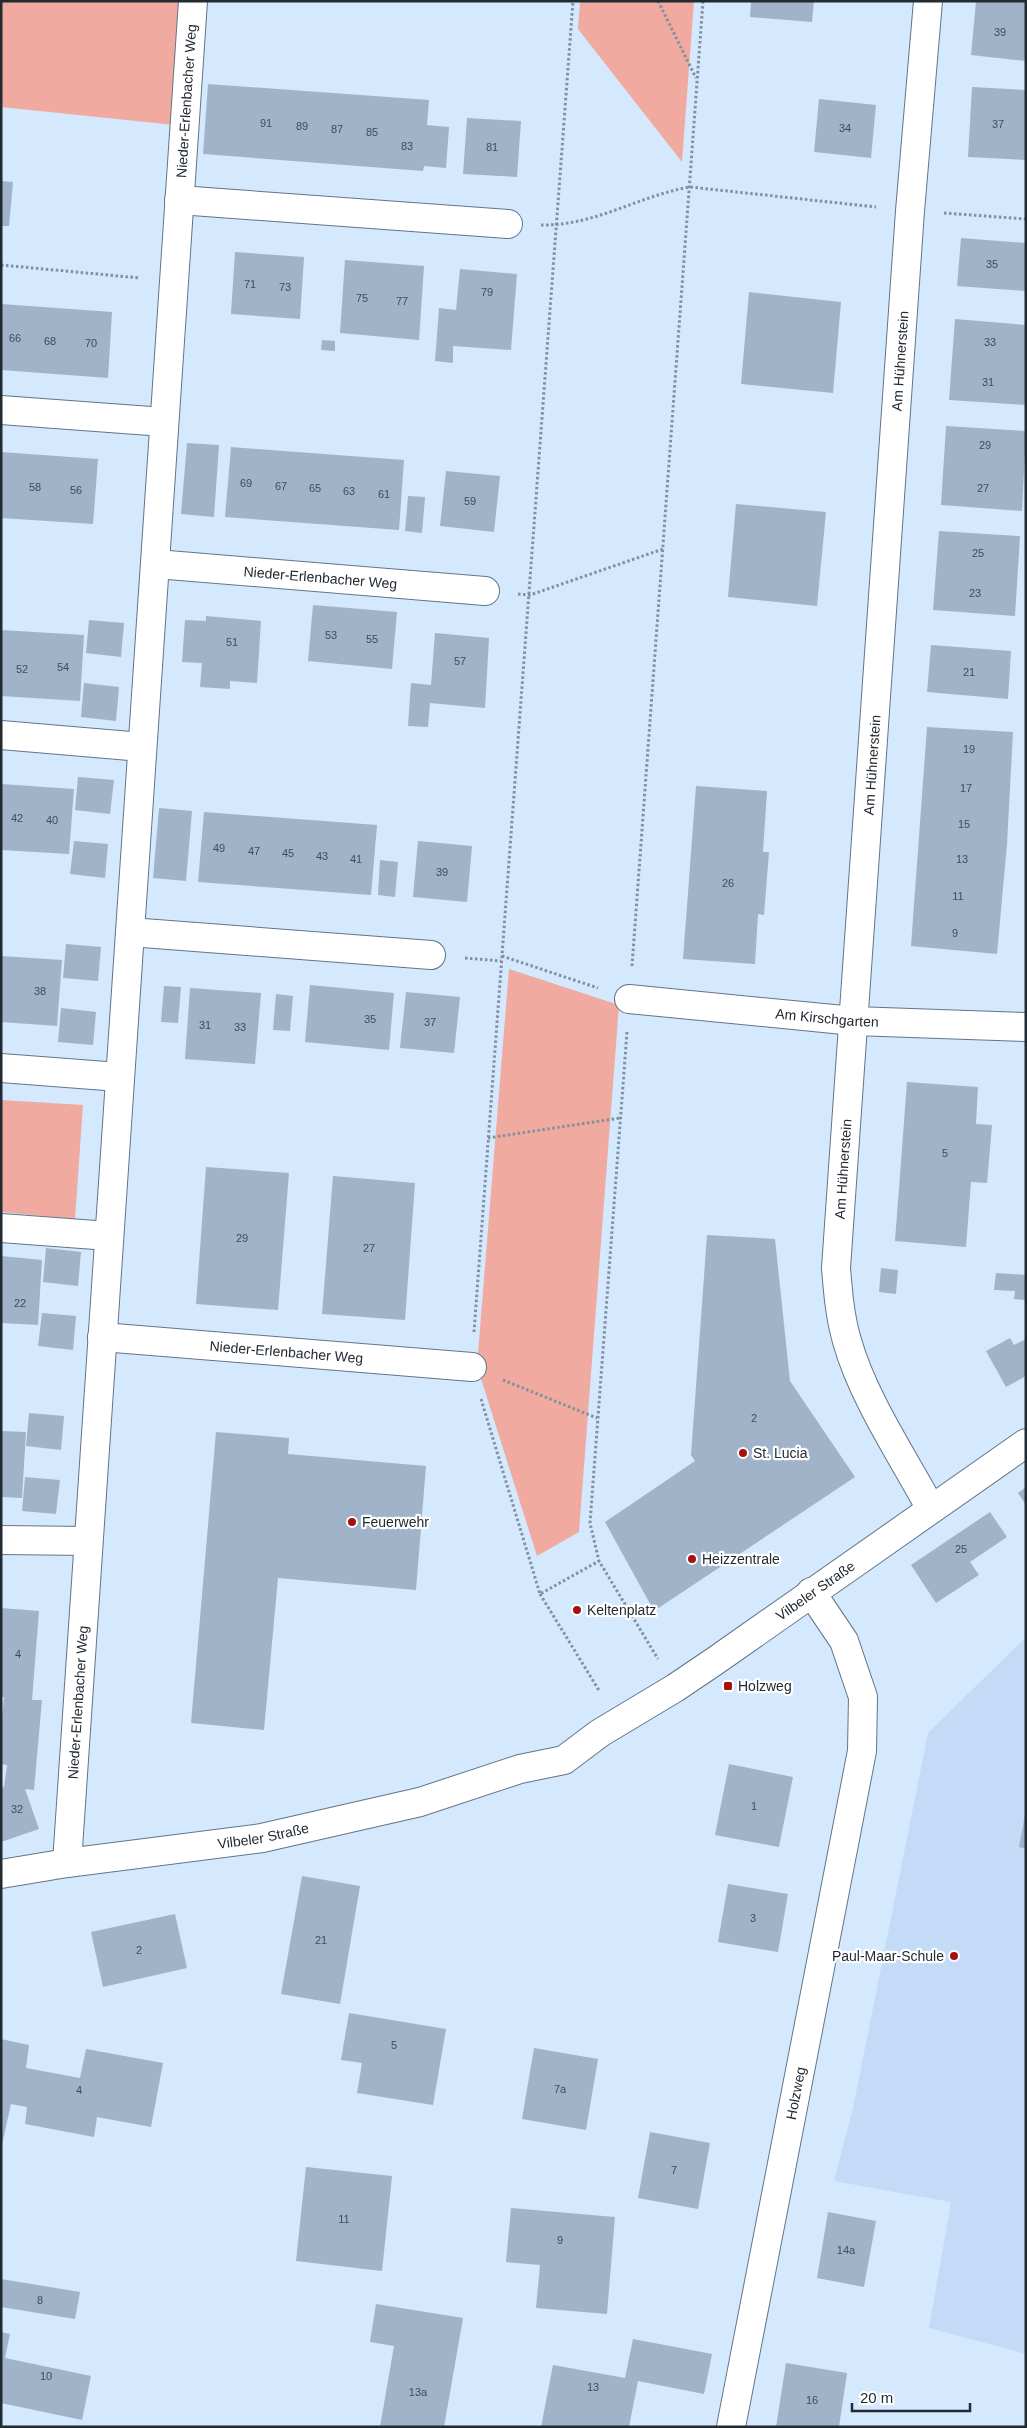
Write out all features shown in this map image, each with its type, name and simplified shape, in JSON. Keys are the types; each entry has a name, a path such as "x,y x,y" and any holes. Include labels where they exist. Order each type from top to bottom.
{"street":[{"name":"Nieder-Erlenbacher Weg","path":"66,1863 193,1"},
{"name":"Am Hühnerstein","path":"928,1 910,211 836,1268 839,1304 847,1341 862,1381 931,1509"},
{"path":"179,200 508,224"},
{"path":"1,410 164,422"},
{"name":"Nieder-Erlenbacher Weg","path":"156,564 485,591"},
{"path":"1,735 142,747"},
{"path":"130,932 431,955"},
{"name":"Am Kirschgarten","path":"629,999 854,1021 1026,1027"},
{"path":"1,1068 120,1077"},
{"path":"1,1228 109,1236"},
{"name":"Nieder-Erlenbacher Weg","path":"102,1337 472,1367"},
{"name":"Vilbeler Straße","path":"1,1874 66,1863 262,1838 420,1802 520,1770 564,1760 600,1733 675,1688 1026,1443"},
{"path":"1,1540 88,1541"},
{"name":"Holzweg","path":"731,2427 862,1750 863,1697 844,1641 812,1592"}],"path":[{"path":"573,1 472,1367 540,1594 560,1630 580,1658"},
{"path":"658,1 697,78"},
{"path":"675,1688 599,1561 590,1523 703,1"},
{"path":"508,224 556,225 582,222 664,192 690,188 910,211 1026,219"},
{"path":"1,265 173,281"},
{"path":"485,591 530,595 663,549"},
{"path":"502,956 629,999"},
{"path":"488,1138 620,1118"},
{"path":"472,1367 597,1418"},
{"path":"540,1594 599,1561"}],"shaded area":[{"path":"1,1 182,1 175,125 1,107"},
{"path":"580,1 694,1 682,162 578,29"},
{"path":"509,969 619,1005 579,1532 537,1556 477,1366"},
{"path":"1,1100 83,1105 75,1219 1,1212"},
{"name":"Paul-Maar-Schule","path":"1026,1637 1026,2354 929,2328 951,2202 834,2181 853,2108 928,1733"}],"building":[{"path":"751,1 814,1 812,22 750,17"},
{"path":"976,1 1026,1 1026,61 971,55"},
{"path":"208,84 429,100 427,125 449,127 446,168 424,166 423,171 203,154"},
{"path":"972,87 1026,90 1026,160 968,157"},
{"path":"819,99 876,105 871,158 814,152"},
{"path":"467,118 521,121 517,177 463,174"},
{"path":"1,181 13,182 9,226 1,226"},
{"path":"961,238 1026,243 1026,291 957,286"},
{"path":"235,252 304,257 300,319 231,314"},
{"path":"345,260 424,266 419,340 340,333"},
{"path":"460,269 517,274 511,350 453,346 453,363 435,361 439,308 456,310"},
{"path":"749,292 841,302 833,393 741,384"},
{"path":"1,304 112,312 108,378 1,370"},
{"path":"955,319 1026,325 1026,405 949,400"},
{"path":"322,340 335,341 335,351 321,350"},
{"path":"946,426 1026,431 1022,511 941,505"},
{"path":"187,443 219,445 214,517 181,514"},
{"path":"231,447 404,460 399,530 225,517"},
{"path":"1,452 98,459 93,524 1,518"},
{"path":"446,471 500,476 494,532 440,526"},
{"path":"408,496 425,497 422,533 405,531"},
{"path":"736,504 826,512 817,606 728,597"},
{"path":"939,531 1020,536 1015,616 933,610"},
{"path":"313,605 397,612 392,669 308,661"},
{"path":"206,616 261,621 257,683 230,681 230,689 200,687 202,663 182,662 185,620 206,621"},
{"path":"89,620 124,623 121,657 86,653"},
{"path":"1,630 84,635 80,701 1,696"},
{"path":"435,633 489,638 485,708 430,703 428,727 408,726 411,683 431,685"},
{"path":"931,645 1011,651 1008,699 927,692"},
{"path":"84,683 119,687 116,721 81,717"},
{"path":"927,727 1013,732 1007,844 997,954 911,946"},
{"path":"78,777 114,780 110,814 75,810"},
{"path":"1,784 74,789 69,854 1,850"},
{"path":"696,786 767,791 763,852 769,852 764,915 758,914 755,964 683,959"},
{"path":"159,808 192,811 186,881 153,878"},
{"path":"204,812 377,825 371,895 198,882"},
{"path":"74,841 108,844 105,878 70,874"},
{"path":"418,841 472,846 467,902 413,897"},
{"path":"380,860 398,862 395,897 378,895"},
{"path":"66,944 101,947 98,981 63,978"},
{"path":"1,956 62,960 57,1026 1,1022"},
{"path":"310,985 394,993 389,1050 305,1042"},
{"path":"164,986 181,987 178,1023 161,1022"},
{"path":"190,988 261,993 255,1064 185,1059"},
{"path":"406,992 460,997 454,1053 400,1048"},
{"path":"276,994 293,996 290,1031 273,1030"},
{"path":"61,1008 96,1012 93,1045 58,1042"},
{"path":"907,1082 978,1087 976,1124 992,1125 987,1183 971,1182 966,1247 895,1241"},
{"path":"206,1167 289,1173 278,1310 196,1304"},
{"path":"333,1176 415,1183 405,1320 322,1314"},
{"path":"707,1235 775,1239 790,1381 855,1477 654,1611 605,1522 695,1461 691,1455"},
{"path":"46,1248 81,1252 78,1286 43,1282"},
{"path":"1,1256 42,1260 38,1325 1,1323"},
{"path":"881,1268 898,1270 896,1294 879,1292"},
{"path":"996,1273 1026,1275 1026,1300 1014,1299 1015,1291 994,1290"},
{"path":"42,1313 76,1316 73,1350 38,1346"},
{"path":"1010,1338 1014,1345 1026,1339 1026,1376 1006,1387 986,1351"},
{"path":"29,1413 64,1416 61,1450 26,1446"},
{"path":"1,1431 26,1432 22,1498 1,1497"},
{"path":"216,1432 289,1438 288,1454 426,1466 416,1590 278,1578 264,1730 191,1723"},
{"path":"25,1477 60,1480 56,1514 22,1511"},
{"path":"1026,1487 1026,1505 1018,1493"},
{"path":"990,1512 1007,1537 970,1562 979,1575 936,1603 911,1565"},
{"path":"1,1608 39,1611 32,1700 42,1700 34,1790 25,1789 39,1829 1,1842 1,1788 4,1787 7,1765 1,1764 1,1729 4,1697 1,1697"},
{"path":"729,1764 793,1777 779,1847 715,1835"},
{"path":"1026,1815 1026,1849 1019,1847"},
{"path":"302,1876 360,1886 340,2004 281,1994"},
{"path":"728,1884 788,1894 778,1952 718,1942"},
{"path":"175,1914 187,1968 103,1987 91,1932"},
{"path":"349,2013 446,2029 433,2105 357,2093 362,2063 341,2060"},
{"path":"1,2039 29,2045 26,2068 80,2078 86,2049 163,2063 151,2127 97,2117 94,2137 25,2124 27,2107 11,2104 1,2149"},
{"path":"534,2048 598,2059 586,2130 522,2119"},
{"path":"650,2132 710,2143 698,2209 638,2198"},
{"path":"306,2167 392,2176 382,2271 296,2261"},
{"path":"511,2208 615,2217 607,2314 536,2308 540,2265 506,2262"},
{"path":"828,2212 876,2221 864,2287 817,2278"},
{"path":"1,2279 80,2292 75,2319 1,2307"},
{"path":"376,2304 463,2318 444,2427 380,2427 394,2346 370,2342"},
{"path":"1,2332 10,2334 5,2358 91,2376 82,2420 1,2403"},
{"path":"633,2339 712,2354 704,2394 638,2381 629,2427 541,2427 553,2365 625,2378"},
{"path":"786,2363 847,2373 839,2427 776,2427"}],"place":[{"name":"St. Lucia","path":"743,1453"},
{"name":"Feuerwehr","path":"352,1522"},
{"name":"Heizzentrale","path":"692,1559"},
{"name":"Keltenplatz","path":"577,1610"},
{"name":"Holzweg","path":"728,1686"},
{"name":"Paul-Maar-Schule","path":"954,1956"}]}
